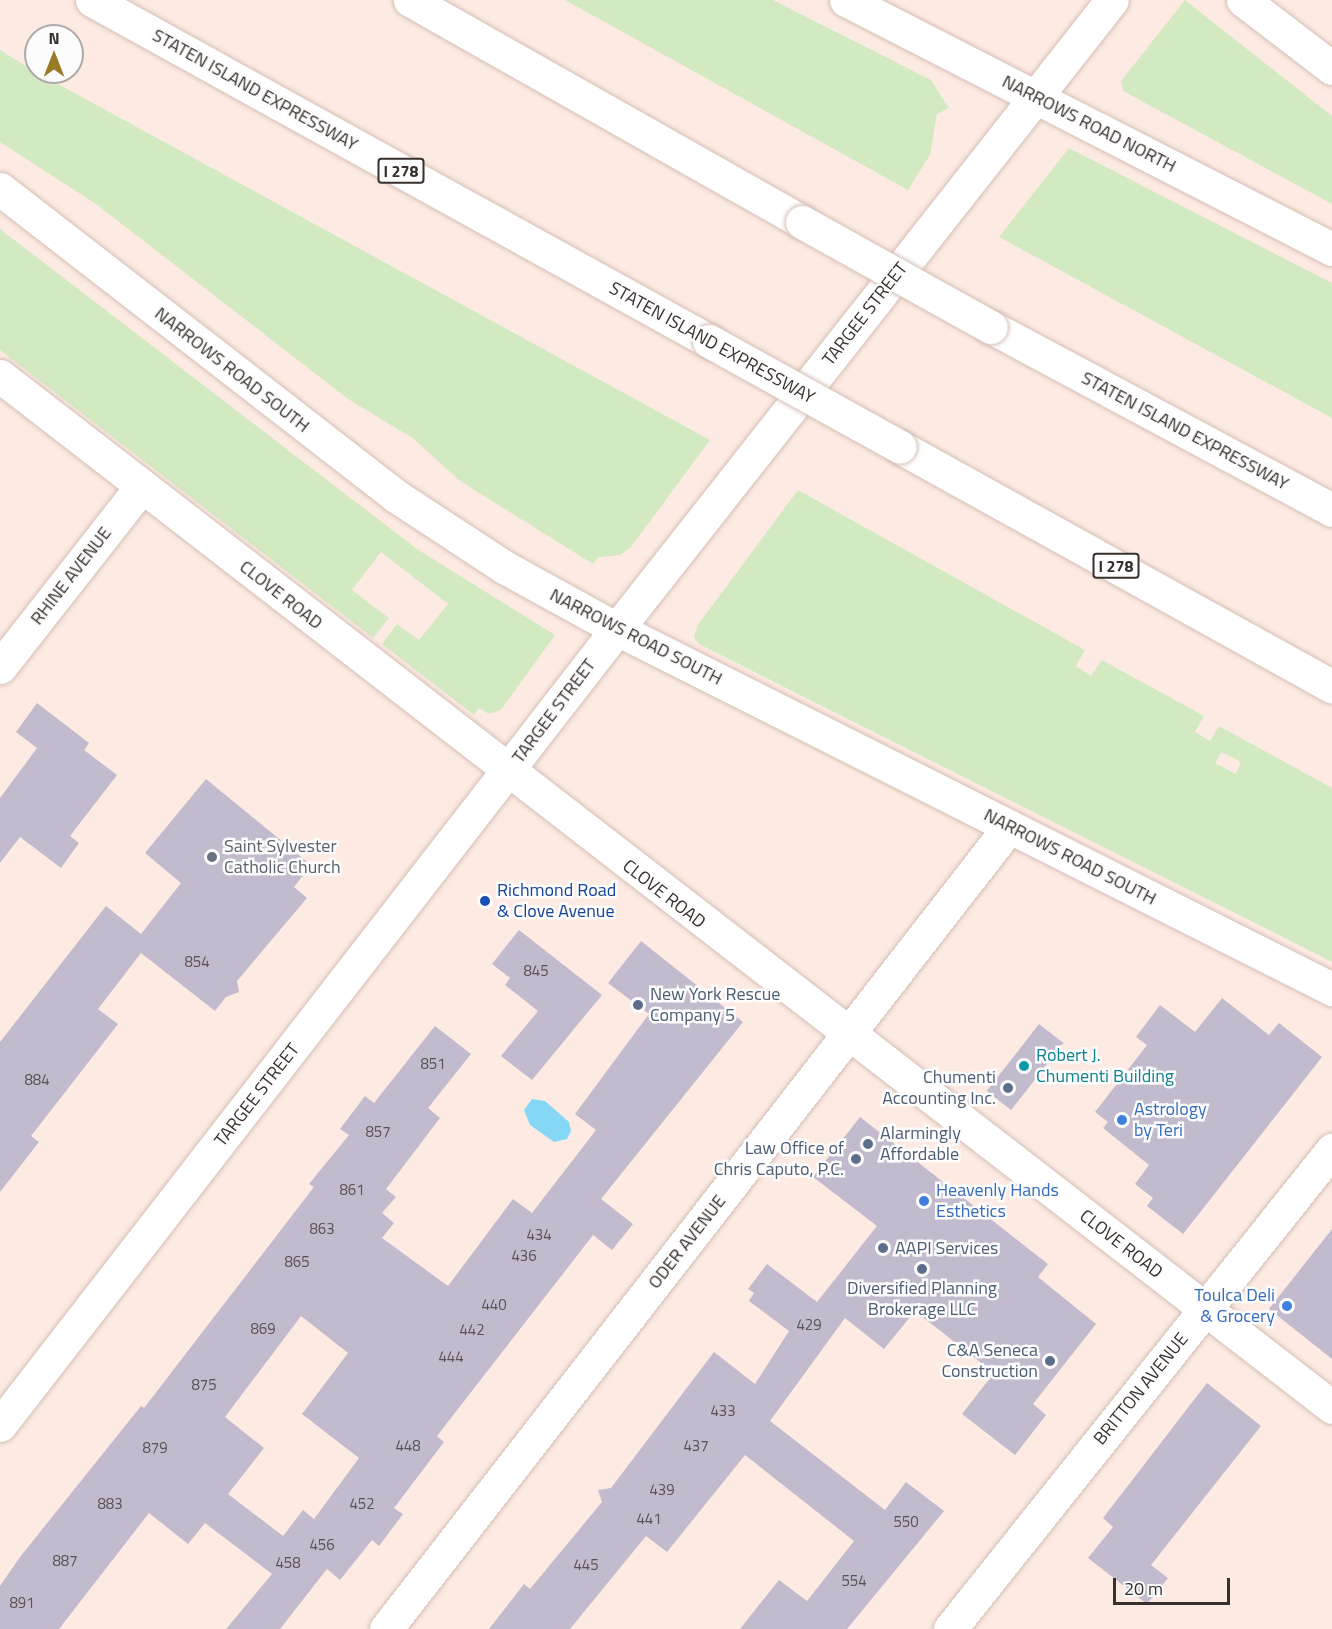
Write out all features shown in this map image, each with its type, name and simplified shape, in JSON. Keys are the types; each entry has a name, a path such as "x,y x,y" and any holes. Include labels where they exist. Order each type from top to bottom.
{"main road":[{"name":"STATEN ISLAND EXPRESSWAY","path":"92,0 1332,686"},
{"name":"STATEN ISLAND EXPRESSWAY","path":"410,0 801,222 1332,510"},
{"name":"NARROWS ROAD NORTH","path":"846,0 1332,249"},
{"name":"TARGEE STREET","path":"0,1425 617,629 1112,0"},
{"path":"1243,0 1332,68"},
{"name":"NARROWS ROAD SOUTH","path":"0,189 396,496 504,567 617,629 1332,989"},
{"name":"CLOVE ROAD","path":"0,376 508,772 1332,1407"},
{"name":"RHINE AVENUE","path":"0,667 142,486"},
{"name":"ODER AVENUE","path":"386,1629 850,1035 1009,827"},
{"name":"BRITTON AVENUE","path":"950,1629 1332,1150"}],"green space":[{"path":"565,0 773,0 931,80 949,108 937,114 930,155 908,190"},
{"path":"1185,0 1332,116 1332,204 1123,91 1121,81"},
{"path":"0,50 24,65 24,84 58,84 710,440 631,547 620,555 599,557 593,564 460,481 414,439 348,399 96,204 0,142"},
{"path":"1069,148 1332,283 1332,418 999,237"},
{"path":"0,229 417,549 555,635 501,710 489,714 479,708 474,715 382,644 397,624 419,640 448,604 381,552 352,590 389,618 373,638 0,350"},
{"path":"798,490 1085,650 1076,666 1091,676 1102,660 1204,716 1195,732 1210,741 1219,726 1332,788 1332,962 699,644 694,637 697,626","holes":["1221,752 1241,762 1236,774 1215,763"]}],"water":[{"path":"532,1099 545,1101 569,1122 571,1131 567,1139 554,1142 530,1125 524,1110"}],"building":[{"path":"37,703 89,743 84,750 117,775 70,836 79,843 61,868 20,837 0,863 0,798 37,748 16,732"},
{"path":"206,779 311,865 294,887 307,898 237,981 239,992 226,997 215,1011 141,953 98,1009 118,1024 31,1136 39,1142 0,1192 0,1042 106,906 141,934 181,883 145,853"},
{"path":"519,930 602,995 532,1080 501,1056 538,1011 505,985 510,978 492,964"},
{"path":"641,941 743,1022 601,1199 633,1224 612,1250 593,1235 437,1436 444,1442 394,1508 403,1514 379,1546 372,1540 340,1580 327,1569 280,1629 226,1629 272,1574 205,1523 188,1544 149,1513 59,1629 0,1629 0,1586 20,1557 141,1406 144,1408 314,1187 309,1184 349,1135 340,1129 365,1096 374,1103 435,1026 471,1054 428,1108 440,1118 386,1189 396,1197 382,1213 394,1223 382,1238 448,1286 513,1199 532,1213 596,1130 575,1114 649,1014 608,983","holes":["301,1316 348,1353 302,1414 359,1458 314,1519 303,1510 283,1536 228,1494 264,1448 225,1417"]},
{"path":"1222,998 1269,1035 1279,1023 1322,1057 1183,1234 1147,1206 1153,1198 1135,1184 1149,1165 1103,1128 1108,1122 1095,1112 1147,1045 1136,1037 1160,1005 1195,1032"},
{"name":"Robert J. Chumenti Building","path":"1039,1024 1063,1043 1011,1110 987,1091"},
{"path":"860,1117 1048,1264 1038,1277 1096,1324 1033,1404 1046,1415 1015,1455 962,1414 994,1373 915,1311 884,1349 845,1318 770,1421 885,1510 906,1482 944,1511 847,1629 740,1629 779,1580 807,1601 854,1541 745,1455 667,1552 646,1536 570,1629 489,1629 524,1584 530,1589 602,1502 598,1490 611,1488 714,1352 755,1384 789,1331 749,1301 754,1293 748,1289 767,1264 817,1302 877,1226 813,1177"},
{"path":"1332,1229 1332,1359 1269,1309"},
{"path":"1207,1383 1261,1426 1151,1565 1168,1578 1147,1604 1088,1558 1113,1527 1103,1518"}],"place":[{"name":"Saint Sylvester Catholic Church","path":"212,857"},
{"name":"Richmond Road & Clove Avenue","path":"485,901"},
{"name":"New York Rescue Company 5","path":"638,1005"},
{"name":"Robert J. Chumenti Building","path":"1024,1066"},
{"name":"Chumenti Accounting Inc.","path":"1008,1088"},
{"name":"Astrology by Teri","path":"1122,1120"},
{"name":"Alarmingly Affordable","path":"868,1144"},
{"name":"Law Office of Chris Caputo, P.C.","path":"856,1159"},
{"name":"Heavenly Hands Esthetics","path":"924,1201"},
{"name":"AAPI Services","path":"883,1248"},
{"name":"Diversified Planning Brokerage LLC","path":"922,1269"},
{"name":"Toulca Deli & Grocery","path":"1287,1306"},
{"name":"C&A Seneca Construction","path":"1050,1361"}]}
